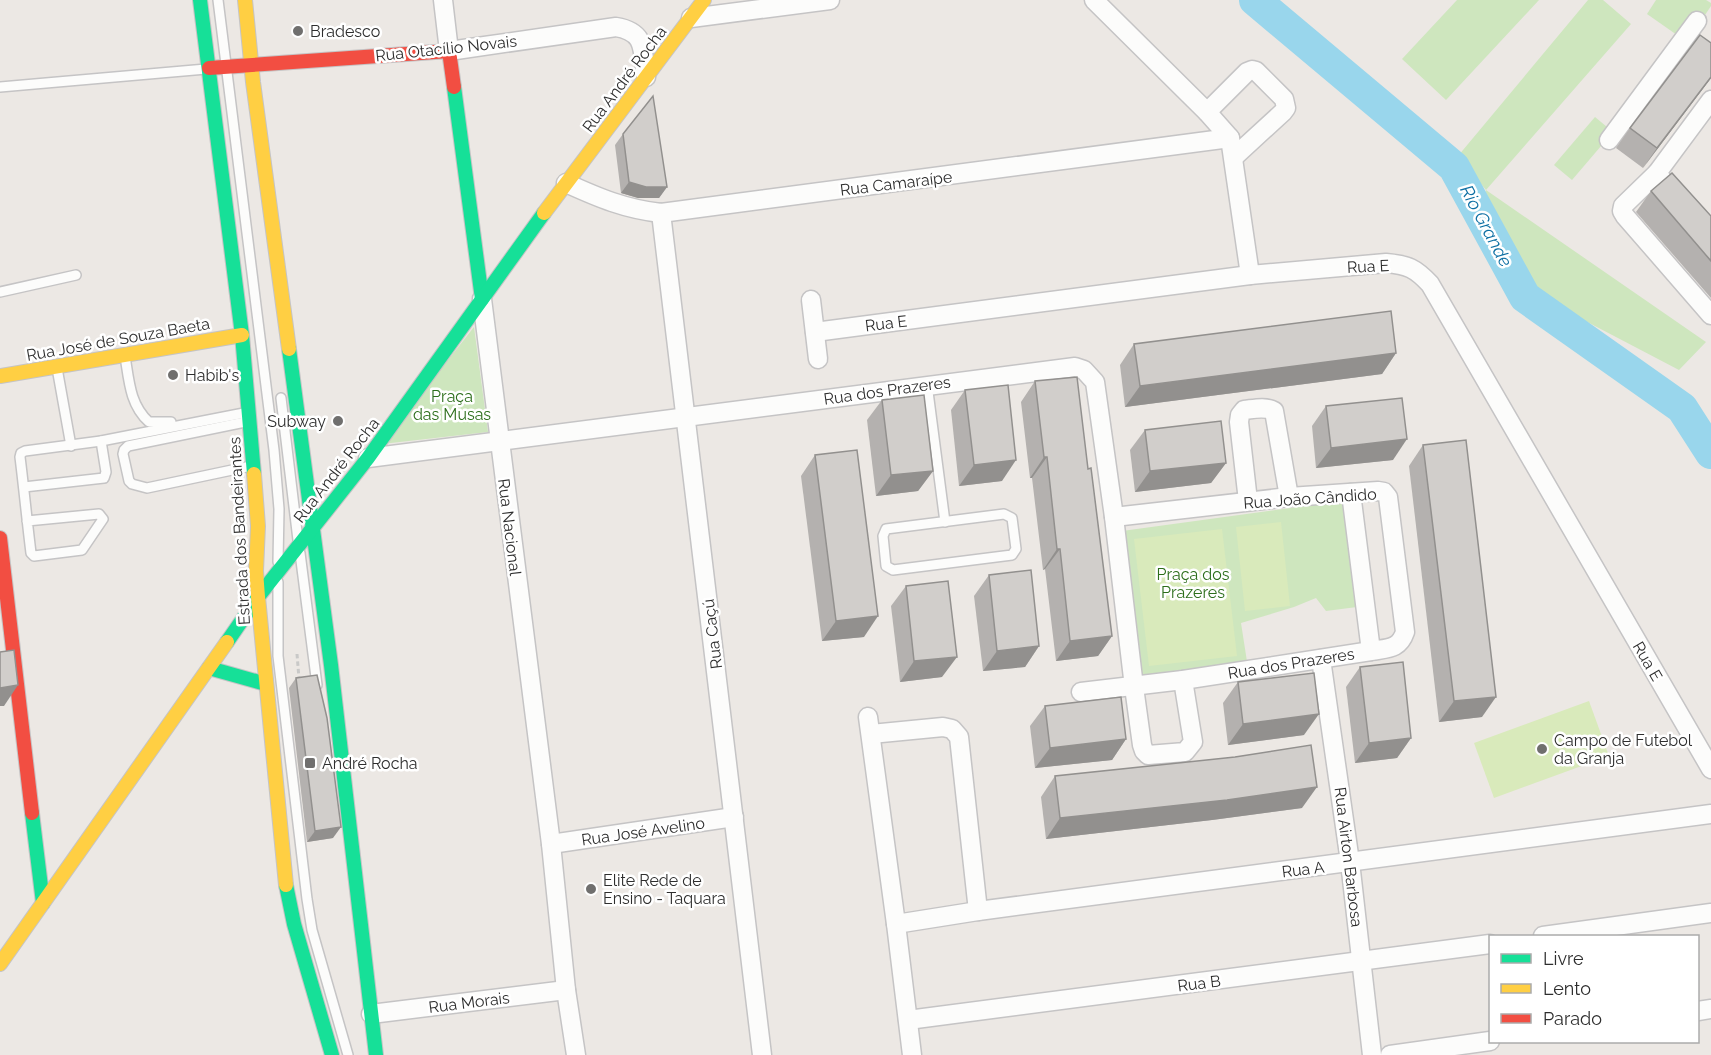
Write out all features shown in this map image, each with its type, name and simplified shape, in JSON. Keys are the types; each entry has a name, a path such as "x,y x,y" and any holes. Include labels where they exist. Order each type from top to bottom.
{"main road":[{"name":"Estrada dos Bandeirantes","path":"200,0 242,335 258,526 256,571 258,597 290,907 324,1016 332,1055"},
{"path":"245,0 239,62 313,527 376,1055"},
{"name":"Rua André Rocha","path":"0,964 258,597 368,458 566,183 704,0"},
{"name":"Rua Otacílio Novais","path":"209,68 239,62 449,51"},
{"name":"Rua Nacional","path":"449,51 482,299"},
{"name":"Rua José de Souza Baeta","path":"0,376 242,335"},
{"path":"0,538 43,903"},
{"path":"208,668 266,684"}],"street":[{"name":"Rua Nacional","path":"442,0 449,51"},
{"path":"691,18 830,0"},
{"path":"1094,0 1207,112 1230,138 1250,275"},
{"path":"1609,140 1697,21"},
{"name":"Rua Otacílio Novais","path":"449,51 616,27 636,33 641,43 646,77"},
{"path":"1683,39 1700,52"},
{"path":"1207,112 1247,72 1252,70 1256,71 1284,99 1286,108 1283,112 1234,157"},
{"path":"1711,100 1657,173 1623,206 1622,211 1711,315"},
{"name":"Rua Camaraípe","path":"566,183 614,204 661,213 1230,138"},
{"path":"1657,173 1674,193"},
{"name":"Rua Caçú","path":"661,213 762,1055"},
{"name":"Rua E","path":"815,332 1250,275 1386,263 1406,265 1418,272 1430,284 1711,769"},
{"name":"Rua Nacional","path":"482,299 551,844 566,990 576,1055"},
{"path":"811,300 818,359"},
{"name":"Rua dos Prazeres","path":"368,458 1067,366 1084,370 1095,382 1134,687 1144,751 1148,755 1185,752 1193,742 1183,680"},
{"path":"1248,501 1239,422 1244,410 1269,408 1274,411 1289,496"},
{"name":"Rua João Cândido","path":"1114,517 1289,496 1384,492 1388,496 1405,632 1398,645"},
{"path":"1351,493 1371,651"},
{"name":"Rua dos Prazeres","path":"1081,692 1183,680 1398,645"},
{"name":"Rua Airton Barbosa","path":"1321,659 1350,862 1372,1055"},
{"path":"912,1055 870,725 943,727 952,729 958,736 978,911"},
{"name":"Rua A","path":"896,924 978,911 1711,814"},
{"name":"Rua José Avelino","path":"551,844 734,817"},
{"path":"1550,935 1711,913"},
{"name":"Rua B","path":"908,1020 1489,944"},
{"name":"Rua Morais","path":"372,1014 566,990"},
{"path":"1390,1055 1489,1041"}],"lane":[{"path":"218,0 239,62 244,95"},
{"path":"239,62 274,450 279,527 278,656 312,930 348,1055"},
{"path":"0,87 209,68"},
{"path":"0,292 76,275"},
{"path":"125,354 133,402 140,415 149,422 165,423 249,413"},
{"path":"57,365 71,446"},
{"path":"927,384 945,522"},
{"path":"280,393 314,667 320,699"},
{"path":"27,521 99,514 103,519 82,550 37,556 31,553 27,521 21,453 101,441 249,413"},
{"path":"249,413 128,446 123,454 129,481 147,488 253,465"},
{"path":"24,487 104,478 106,472 101,441"},
{"path":"1009,515 1012,518 1015,553 893,570 886,566 883,536 886,529 945,522 1009,515"}],"path":[{"path":"297,654 300,687"}],"green space":[{"path":"1457,0 1539,0 1446,100 1402,59"},
{"path":"1588,0 1603,0 1631,24 1486,190 1458,156"},
{"path":"1656,0 1706,0 1711,3 1711,6 1687,42 1647,14"},
{"path":"1595,117 1613,132 1572,180 1554,165"},
{"path":"1486,190 1706,342 1679,370 1530,292 1482,203"},
{"name":"Praça das Musas","path":"474,327 488,432 382,444"},
{"name":"Praça dos Prazeres","path":"1342,501 1357,607 1326,611 1316,598 1241,623 1248,668 1143,683 1122,531"},
{"path":"1281,522 1290,606 1245,611 1236,527"},
{"path":"1222,529 1237,656 1149,666 1134,539"},
{"name":"Campo de Futebol da Granja","path":"1589,701 1609,756 1494,798 1474,743"}],"building":[{"path":"1700,35 1711,43 1711,77 1657,148 1630,128"},
{"path":"653,96 667,187 646,187 629,182 623,134"},
{"path":"1672,173 1711,216 1711,261 1651,191"},
{"path":"1391,311 1396,353 1140,386 1134,344"},
{"path":"1077,377 1112,636 1070,641 1060,549 1057,549 1047,457 1044,457 1035,381"},
{"path":"1008,385 1016,460 974,465 965,390"},
{"path":"924,395 933,471 891,475 882,400"},
{"path":"1402,398 1407,439 1331,448 1326,406"},
{"path":"1221,421 1226,463 1150,471 1145,430"},
{"path":"1466,440 1496,697 1454,701 1423,445"},
{"path":"857,450 878,616 836,621 815,455"},
{"path":"1031,570 1039,646 997,651 989,575"},
{"path":"948,581 957,657 914,661 906,586"},
{"path":"14,650 18,685 0,688 0,652"},
{"path":"1403,662 1411,738 1369,743 1360,667"},
{"path":"1314,673 1319,714 1243,724 1238,682"},
{"path":"317,675 327,718 341,827 315,831 296,678"},
{"path":"1121,697 1126,739 1050,748 1045,706"},
{"path":"1311,745 1317,787 1227,800 1060,818 1055,776 1235,757"}],"waterway":[{"name":"Rio Grande","path":"1255,0 1454,167 1525,297 1682,408 1711,453"}],"traffic: fast":[{"path":"200,0 242,335 254,474"},
{"path":"454,87 482,299"},
{"path":"227,642 258,597 368,458 544,213"},
{"path":"289,349 331,665 376,1055"},
{"path":"209,668 266,684"},
{"path":"32,813 43,903"},
{"path":"286,885 294,924 332,1055"}],"traffic: slow":[{"path":"245,0 253,82 289,349"},
{"path":"544,213 704,0"},
{"path":"0,376 242,335"},
{"path":"254,474 258,526 256,571 258,597 286,885"},
{"path":"0,964 227,642"}],"traffic: jam":[{"path":"209,68 449,51 454,87"},
{"path":"0,538 32,813"}],"place":[{"name":"Bradesco","path":"298,31"},
{"name":"Habib's","path":"173,375"},
{"name":"Subway","path":"338,421"},
{"name":"Campo de Futebol da Granja","path":"1542,749"},
{"name":"André Rocha","path":"310,763"},
{"name":"Elite Rede de Ensino - Taquara","path":"591,889"}]}
